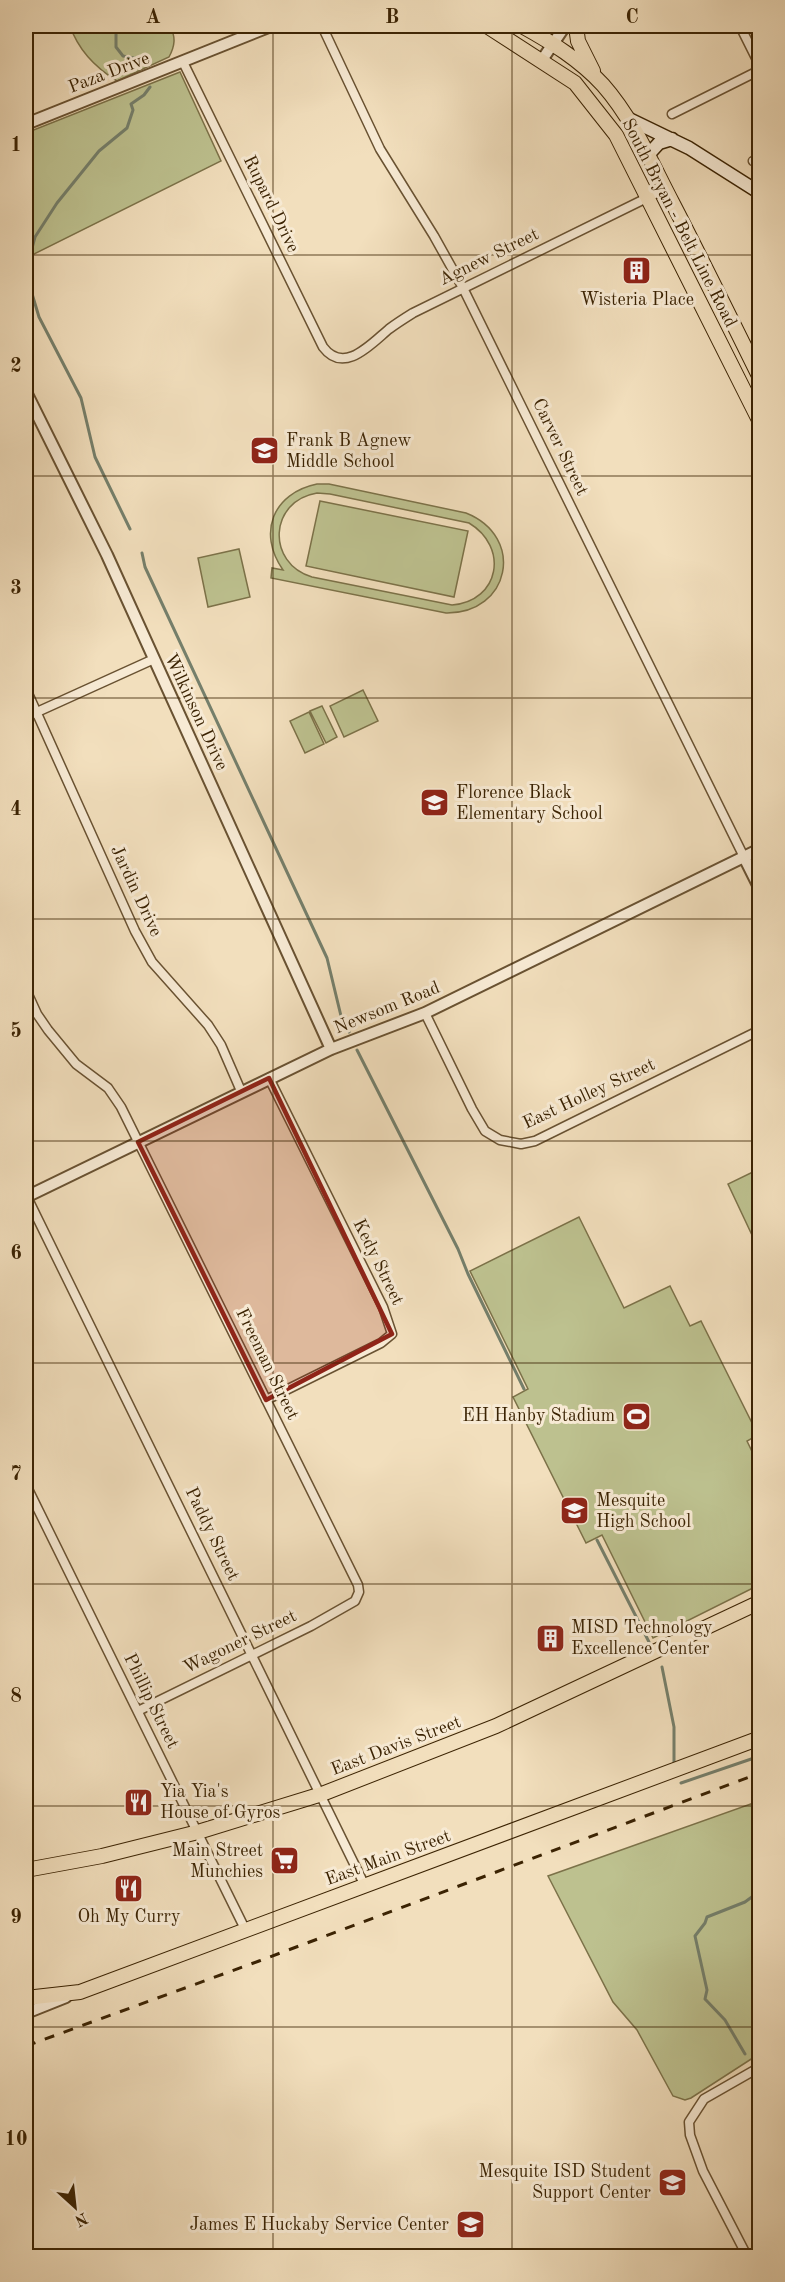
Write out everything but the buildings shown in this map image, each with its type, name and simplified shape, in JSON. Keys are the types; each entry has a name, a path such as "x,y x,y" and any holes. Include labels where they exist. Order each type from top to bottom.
{"main road":[{"name":"South Bryan - Belt Line Road","path":"487,26 575,83 616,135 759,422"},
{"name":"South Bryan - Belt Line Road","path":"522,26 552,42 601,82 628,119 714,284 759,378"},
{"path":"576,26 578,42 601,82"},
{"path":"575,83 592,93 618,120 628,119 672,139 720,166 759,193"},
{"path":"648,155 659,144 672,139"},
{"path":"696,293 714,284"},
{"name":"East Davis Street","path":"26,1870 102,1856 198,1832 322,1794 496,1726 759,1602"},
{"name":"East Main Street","path":"26,1998 80,1992 759,1738"}],"street":[{"name":"Paza Drive","path":"26,124 271,26"},
{"name":"Carver Street","path":"322,26 380,148 463,288 759,889"},
{"path":"542,60 552,42 565,26"},
{"path":"672,114 759,68 739,27"},
{"name":"Rupard Drive","path":"183,62 323,347 333,356"},
{"name":"Agnew Street","path":"333,356 348,359 358,355 405,318 665,189"},
{"name":"Wilkinson Drive","path":"26,392 107,555 330,1049"},
{"path":"26,717 154,659"},
{"name":"Jardin Drive","path":"26,689 135,931 152,962 208,1025 221,1045 241,1091"},
{"name":"Newsom Road","path":"26,1196 330,1049 425,1013 759,849"},
{"name":"Freeman Street","path":"26,990 37,1014 62,1047 76,1064 108,1088 121,1107 358,1585 355,1601"},
{"name":"East Holley Street","path":"425,1013 485,1131 500,1140 521,1144 535,1141 555,1132 759,1030"},
{"name":"Kedy Street","path":"266,1400 381,1343 392,1334 383,1307 269,1077"},
{"name":"Paddy Street","path":"26,1196 322,1794 365,1886"},
{"name":"Phillip Street","path":"26,1485 246,1931"},
{"name":"Wagoner Street","path":"138,1711 310,1626 355,1601"},
{"path":"26,2013 80,1992"},
{"path":"747,2256 703,2171 690,2135 689,2122 704,2099 759,2067"}],"highlighted area":[{"path":"269,1078 392,1334 266,1400 138,1142"}],"green space":[{"path":"70,26 170,26 174,45 169,57 117,81 89,57"},
{"path":"180,72 221,161 26,258 26,133"},
{"path":"317,484 329,484 466,513 485,524 497,539 503,555 503,572 496,588 485,601 468,610 446,613 271,578 272,568 283,570 275,556 271,542 274,516 289,496","holes":["317,493 469,523 482,533 490,545 494,558 494,572 489,584 481,594 468,601 452,605 312,577 297,570 287,559 281,546 279,533 282,519 301,498"]},
{"path":"320,501 468,531 454,597 306,566"},
{"path":"239,549 250,597 208,607 198,558"},
{"path":"363,690 378,721 344,737 330,706"},
{"path":"322,706 337,737 326,743 310,711"},
{"path":"309,712 324,744 305,753 290,721"},
{"path":"759,1169 759,1250 728,1184"},
{"name":"EH Hanby Stadium","path":"579,1217 624,1308 670,1286 690,1326 701,1321 758,1435 747,1441 759,1466 759,1585 653,1638 602,1535 586,1543 513,1397 528,1389 470,1271"},
{"path":"759,1801 759,2054 685,2100 673,2096 637,2030 613,2002 548,1876"}],"waterway":[{"path":"116,26 116,47 123,56 139,59"},
{"path":"130,529 95,457 81,398 39,317 27,277 35,237 57,203 99,151 127,128 133,110 131,104 144,95 150,87"},
{"path":"142,553 145,567 327,958 341,1016 349,1032"},
{"path":"357,1050 458,1249 524,1389"},
{"path":"597,1540 649,1642"},
{"path":"662,1667 674,1727 674,1762"},
{"path":"681,1783 760,1756"},
{"path":"745,2054 725,2020 705,1999 707,1990 695,1936 707,1917 745,1902 760,1891"}],"railway":[{"path":"26,2046 760,1773"}],"place":[{"name":"Wisteria Place","path":"637,271"},
{"name":"Frank B Agnew Middle School","path":"265,451"},
{"name":"Florence Black Elementary School","path":"435,803"},
{"name":"EH Hanby Stadium","path":"636,1416"},
{"name":"Mesquite High School","path":"575,1511"},
{"name":"MISD Technology Excellence Center","path":"550,1638"},
{"name":"Yia Yia's House of Gyros","path":"139,1802"},
{"name":"Main Street Munchies","path":"284,1861"},
{"name":"Oh My Curry","path":"129,1888"},
{"name":"Mesquite ISD Student Support Center","path":"672,2182"},
{"name":"James E Huckaby Service Center","path":"470,2225"}]}
